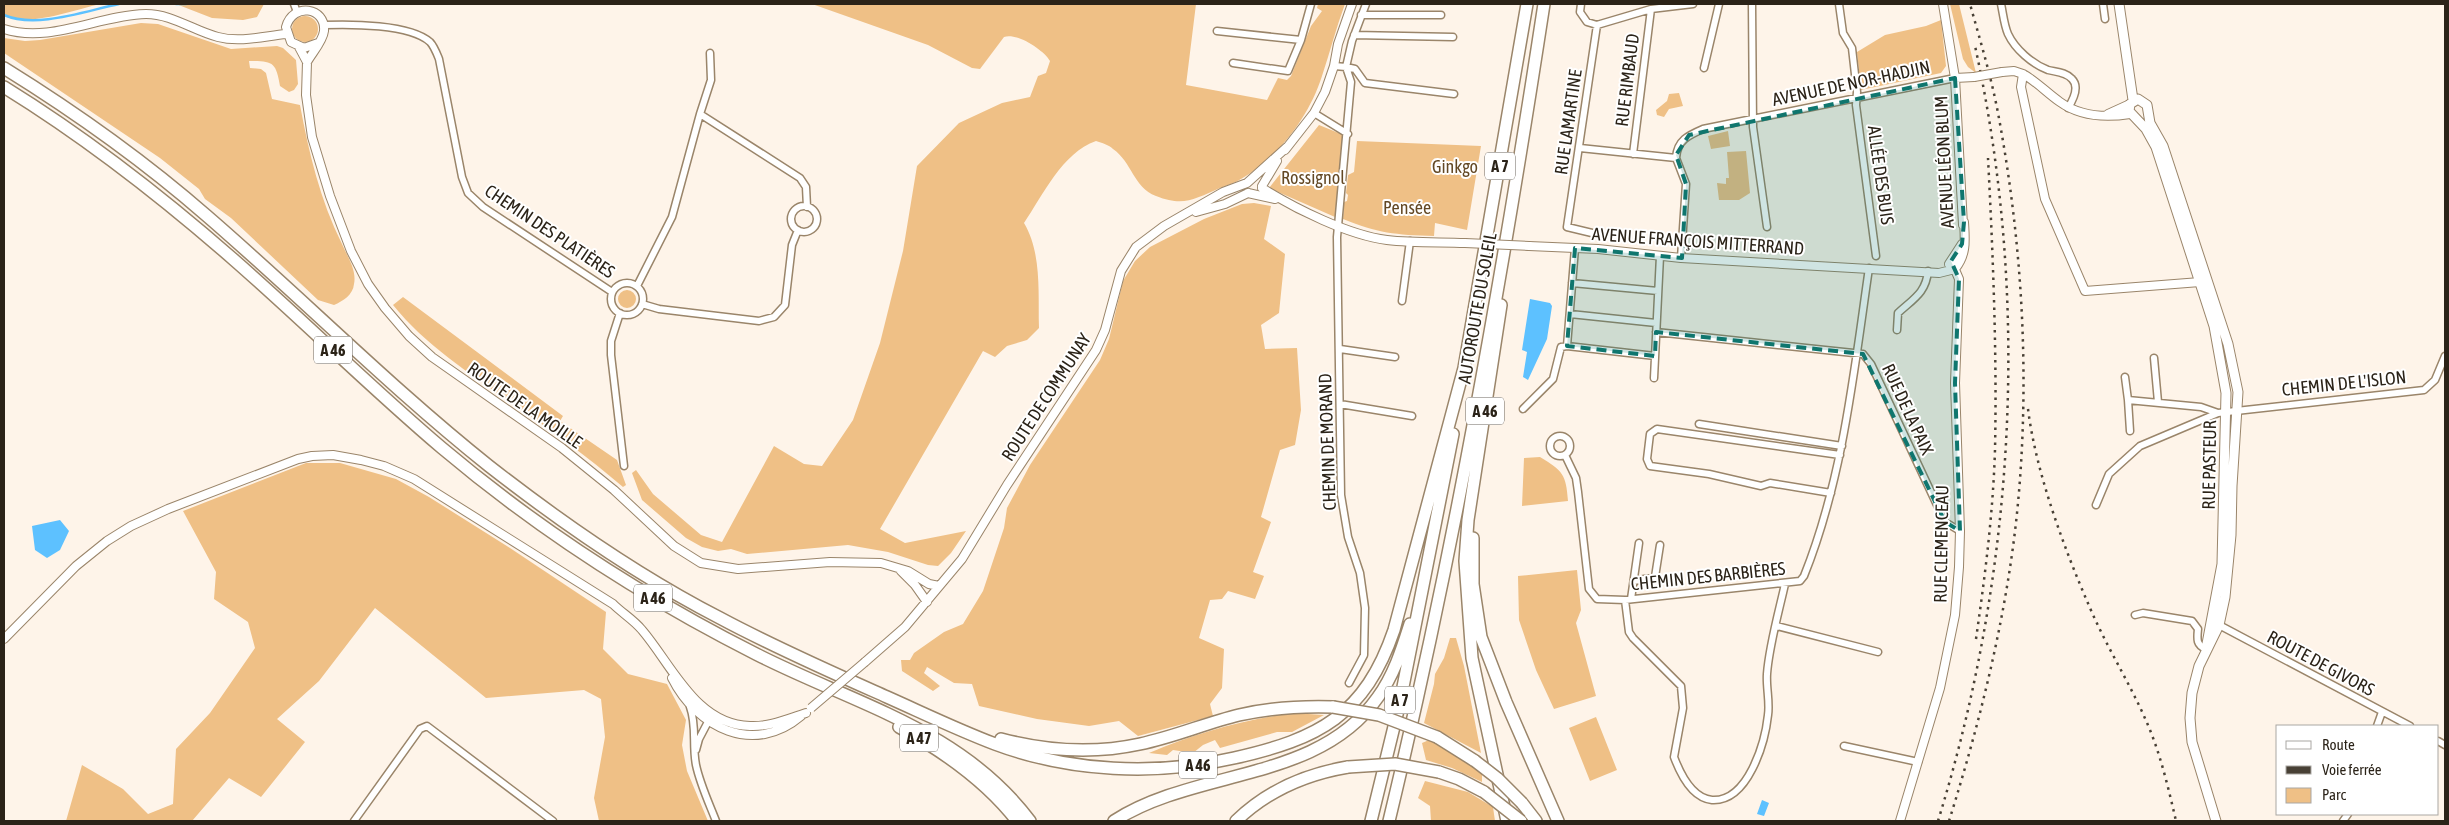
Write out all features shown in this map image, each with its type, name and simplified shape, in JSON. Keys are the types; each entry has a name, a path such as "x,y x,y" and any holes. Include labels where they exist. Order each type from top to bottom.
{"highway":[{"name":"AUTOROUTE DU SOLEIL","path":"1371,821 1426,577 1527,4"},
{"name":"AUTOROUTE DU SOLEIL","path":"1389,821 1457,515 1502,271 1544,4"},
{"name":"A 46","path":"4,68 79,118 168,183 247,251 454,437 559,518 630,566 720,618 793,654 950,725 996,744 1030,755 1095,767 1141,769 1186,766 1246,755 1304,736 1330,722 1364,692 1386,653 1404,597 1464,368"},
{"name":"A 46","path":"4,86 98,151 189,222 407,418 511,504 630,585 714,632 804,677 906,722 940,740 982,769 1014,801 1030,821"},
{"name":"A 46","path":"1502,271 1501,314 1470,507 1465,568 1470,642 1480,702 1507,821"},
{"path":"1470,507 1474,530 1475,599 1482,637 1502,692 1558,821"},
{"path":"1114,821 1167,796 1300,756 1325,744 1353,725 1369,709 1389,679 1426,577"},
{"name":"A 47","path":"804,677 896,725 949,757 989,790 1017,821"},
{"path":"950,725 1027,745 1058,749 1096,750 1152,741 1258,711 1300,707 1333,707 1384,717 1437,737 1475,761 1496,778 1536,821"},
{"path":"1236,821 1260,801 1295,781 1314,774 1348,767 1395,764 1439,772 1459,779 1484,792 1521,821"}],"main road":[{"path":"2119,4 2134,101 2134,116 2146,129 2159,155 2182,224 2206,286"},
{"path":"2134,101 2147,105 2146,113 2163,146 2206,286"},
{"path":"2134,116 2146,113"},
{"path":"2159,155 2164,159 2170,175 2172,174"},
{"name":"RUE PASTEUR","path":"2206,286 2232,359 2238,392 2229,565 2219,625 2206,649"},
{"name":"RUE PASTEUR","path":"2206,286 2223,368 2226,393 2221,413 2222,564 2206,649 2192,693 2190,718 2192,742 2206,790 2218,821"}],"street":[{"path":"294,4 297,12"},
{"path":"1233,63 1288,71 1301,40 1311,4"},
{"path":"1252,194 1262,187 1268,174 1314,113 1325,92 1334,66 1338,44 1352,4"},
{"path":"1346,67 1354,35 1366,4"},
{"path":"1581,4 1580,12 1587,22 1597,25 1671,5 1693,4"},
{"path":"1704,68 1719,4"},
{"path":"1752,4 1753,118 1767,227"},
{"name":"ALLÉE DES BUIS","path":"1839,4 1843,33 1852,48 1856,98 1876,256"},
{"name":"AVENUE LÉON BLUM","path":"1942,4 1955,78 1964,222 1962,244 1952,266"},
{"path":"2001,4 2008,34 2025,55 2034,63 2065,74 2073,80 2076,86 2075,93 2068,108"},
{"path":"2103,4 2105,19"},
{"name":"RUE RIMBAUD","path":"1633,154 1650,10"},
{"path":"297,12 313,12 324,25 322,38 318,43 309,48 299,47 291,42 286,34 288,21 297,12"},
{"path":"4,30 19,34 39,33 149,14 168,18 226,39 286,34"},
{"path":"1361,15 1441,15"},
{"name":"CHEMIN DES PLATIÈRES","path":"324,25 348,24 408,31 431,43 439,60 462,177 468,193 483,207 612,292"},
{"name":"RUE LAMARTINE","path":"1592,232 1567,227 1597,25"},
{"path":"1217,31 1301,40"},
{"path":"1354,35 1453,37"},
{"name":"ROUTE DE LA MOILLE","path":"318,43 307,62 306,95 312,137 351,251 368,284 385,308 409,336 432,357 568,452 614,490 674,546 701,563 738,569 857,562 881,563 898,568 929,584 940,586"},
{"name":"ROUTE DE LA MOILLE","path":"299,47 307,62"},
{"path":"637,286 672,217 711,80 710,52"},
{"path":"1334,66 1355,69 1365,83 1454,94"},
{"name":"CHEMIN DE MORAND","path":"1346,67 1351,82 1339,225 1341,495 1348,537 1360,573 1365,608 1364,655 1349,682"},
{"path":"1955,78 2014,71 2023,74 2068,108 2082,114 2134,116"},
{"path":"2023,74 2021,87 2045,199 2085,291 2206,286"},
{"name":"AVENUE DE NOR-HADJIN","path":"1676,158 1680,144 1689,135 1703,129 1955,78"},
{"path":"2104,116 2134,101"},
{"path":"1314,113 1348,134"},
{"path":"700,114 800,178 806,186 807,207 816,215 816,224 810,230 798,230"},
{"path":"1249,182 1287,147"},
{"path":"1580,148 1676,158 1686,184 1681,258"},
{"path":"1249,182 1258,180 1262,187 1282,200 1369,236 1410,241 1402,301"},
{"path":"1249,182 1252,194"},
{"name":"ROUTE DE COMMUNAY","path":"711,717 726,731 743,735 760,736 790,726 905,627 962,559 1007,485 1096,350 1105,330 1121,271 1127,258 1146,239 1186,214 1223,192 1249,182"},
{"path":"1252,194 1282,200"},
{"name":"ROUTE DE COMMUNAY","path":"1186,214 1225,204 1252,194"},
{"path":"798,230 792,220 793,213 799,208 807,207"},
{"path":"1952,266 1964,252 1964,222"},
{"path":"642,304 660,309 759,321 774,317 785,305 792,245 798,230"},
{"name":"AVENUE FRANÇOIS MITTERRAND","path":"1410,241 1575,248 1681,258 1928,272 1952,266"},
{"path":"1567,346 1575,248"},
{"path":"1654,378 1660,256"},
{"name":"RUE CLEMENCEAU","path":"1900,821 1940,688 1955,615 1960,531 1955,383 1959,279 1952,266"},
{"name":"CHEMIN DES BARBIÈRES","path":"1565,455 1576,478 1589,589 1592,595 1603,601 1794,583 1804,576 1821,534 1831,493 1842,446 1869,268"},
{"path":"1897,330 1898,313 1924,290 1928,272"},
{"path":"626,283 637,286 641,292 642,304 632,314 620,313 611,302 612,292 620,284 626,283"},
{"path":"1572,283 1658,291"},
{"path":"620,313 611,341 611,355 624,466"},
{"path":"1570,314 1656,323"},
{"path":"1656,332 1856,353"},
{"path":"1523,408 1553,379 1561,347 1567,346 1655,356"},
{"path":"1340,349 1395,357"},
{"name":"RUE DE LA PAIX","path":"1856,353 1863,354 1871,364 1944,522 1960,531"},
{"name":"CHEMIN DE L'ISLON","path":"2221,413 2424,390 2435,380 2445,356"},
{"path":"2154,358 2158,402"},
{"path":"2125,377 2130,431"},
{"path":"2128,400 2201,407 2221,413"},
{"path":"1340,404 1412,416"},
{"path":"2096,505 2109,474 2140,446 2221,413"},
{"path":"1699,424 1842,446"},
{"path":"1831,493 1770,483 1761,486 1746,484 1709,474 1650,466 1647,459 1650,434 1656,429 1840,455"},
{"path":"4,639 76,566 131,526 168,509 298,459 332,455 384,466 414,479 457,504 613,604 641,628 679,681 711,717 720,723 749,726 772,725 808,710"},
{"path":"1639,543 1634,581 1628,599 1630,632 1633,638 1681,686 1683,708 1674,756 1689,787 1706,799 1724,798 1739,789 1761,748 1768,714 1767,673 1785,584"},
{"path":"1634,581 1655,577 1660,545"},
{"path":"898,568 915,585 927,602"},
{"path":"2135,615 2143,613 2192,621 2198,629 2197,640 2201,647 2206,649"},
{"name":"ROUTE DE GIVORS","path":"2219,625 2408,725"},
{"path":"1777,626 1878,652"},
{"path":"658,652 698,718"},
{"path":"2377,725 2382,712"},
{"path":"698,718 707,715 711,717"},
{"path":"711,717 699,739 696,751 696,764 716,821"},
{"path":"696,751 692,736 698,718"},
{"path":"354,821 420,729 426,726 553,821"},
{"path":"1844,746 1918,762"}],"highlighted area":[{"path":"1955,78 1964,222 1962,244 1951,261 1959,279 1955,383 1960,531 1945,522 1863,354 1656,332 1655,356 1567,346 1575,248 1682,258 1686,184 1676,155 1689,135"}],"green space":[{"path":"4,4 100,4 39,19 26,20 4,16"},
{"path":"176,4 264,4 257,17 243,20 212,18"},
{"path":"812,4 1196,4 1186,85 1267,100 1278,78 1287,80 1291,76 1311,26 1322,11 1317,8 1318,4 1345,4 1322,76 1300,121 1267,160 1239,180 1189,200 1174,201 1166,199 1148,192 1137,181 1119,154 1110,146 1096,141 1073,155 1054,176 1024,223 1034,247 1038,274 1039,328 1027,340 1007,346 995,357 983,351 880,529 905,543 966,531 951,553 938,566 928,565 888,552 848,545 747,554 731,549 718,551 702,547 686,538 642,500 632,473 636,470 653,494 701,535 722,542 774,446 804,464 822,466 853,420 880,343 903,251 917,166 959,123 1002,103 1030,97 1038,76 1046,73 1050,61 1042,52 1029,43 1009,36 1004,37 980,69 972,68 928,45"},
{"path":"1950,4 1959,4 1976,73 1968,67 1963,59"},
{"path":"305,16 314,20 318,29 314,38 305,42 296,38 292,29 296,20"},
{"path":"1941,20 1946,66 1941,73 1861,90 1857,52 1885,35 1926,26"},
{"path":"141,23 158,24 231,49 277,46 283,48 296,60 298,84 294,90 289,92 280,86 277,72 272,64 249,61 250,68 261,69 266,73 272,99 300,105 311,158 321,193 354,274 353,288 344,299 334,305 318,300 231,218 205,199 199,189 160,158 4,53 4,38 25,41 40,40"},
{"path":"1679,93 1683,106 1669,109 1664,117 1657,115 1656,110 1667,101 1669,94"},
{"name":"Rossignol","path":"1319,125 1346,136 1335,217 1269,188"},
{"path":"1728,131 1730,146 1711,149 1708,136"},
{"path":"1357,141 1481,146 1467,230 1435,223 1434,236 1408,235 1377,230 1343,219 1344,202 1347,201 1348,195 1346,193 1348,175 1354,172"},
{"path":"1746,151 1750,193 1739,200 1719,200 1717,183 1726,184 1726,178 1729,178 1727,152"},
{"path":"1254,203 1271,206 1264,239 1285,254 1279,313 1261,325 1265,349 1297,348 1301,410 1295,445 1280,450 1261,517 1271,522 1253,572 1264,576 1255,599 1228,591 1222,599 1210,600 1199,638 1224,649 1222,688 1210,704 1213,716 1138,736 1119,721 1089,726 1037,719 979,706 972,684 954,683 927,667 924,673 940,686 933,691 902,671 901,660 910,660 914,653 944,632 963,624 983,591 1004,528 1007,508 1030,465 1100,360 1109,339 1123,281 1135,261 1150,247 1204,219 1242,204"},
{"path":"623,290 631,290 636,295 634,306 623,308 618,303 618,295"},
{"path":"403,297 563,416 560,421 617,460 626,485 623,487 569,444 434,346 393,305"},
{"path":"1540,457 1562,474 1566,485 1568,501 1522,506 1524,458"},
{"path":"306,463 340,463 396,479 429,497 510,548 606,612 603,649 628,674 667,684 686,720 682,745 687,771 708,821 599,821 594,798 605,737 601,699 584,690 486,698 375,608 319,681 277,719 305,742 261,797 229,778 192,821 66,821 82,765 123,789 148,814 173,804 176,749 210,713 255,648 248,622 214,599 216,572 183,511"},
{"path":"1577,570 1581,610 1576,623 1596,696 1554,709 1536,670 1519,620 1518,576"},
{"path":"1450,638 1456,638 1464,666 1481,753 1424,723 1435,674 1444,658"},
{"path":"1293,713 1324,715 1292,732 1277,732 1220,748 1215,740 1203,745 1193,753 1173,750 1167,755 1149,753 1184,739 1220,728 1256,719"},
{"path":"1596,717 1617,770 1590,781 1569,728"},
{"path":"1429,740 1456,754 1482,772 1482,782 1452,768 1426,760 1422,743"},
{"path":"1425,781 1468,792 1493,807 1495,821 1431,821 1430,806 1418,798"}],"water":[{"path":"1530,299 1550,303 1552,306 1547,339 1528,380 1523,377 1527,352 1522,350"},
{"path":"60,520 69,531 60,550 47,558 35,550 32,526"},
{"path":"1762,800 1769,803 1764,816 1757,814"}],"waterway":[{"path":"4,15 17,19 45,20 119,4"},
{"path":"176,4 186,4"}],"railway":[{"path":"1949,821 1972,743 2000,624 2008,583 2022,454 2023,357 2018,259 2013,210 1995,99 1970,4"},
{"path":"1938,821 1964,727 1984,631 1998,534 2006,436 2008,338 2004,240 1993,142 1975,46"},
{"path":"1976,639 1988,545 1995,450 1994,304 1988,158"},
{"path":"2028,409 2037,459 2061,536 2097,624 2150,730 2162,764 2176,821"}],"park label":[{"name":"Ginkgo","path":"1455,166"},
{"name":"Pensée","path":"1407,207"}]}
